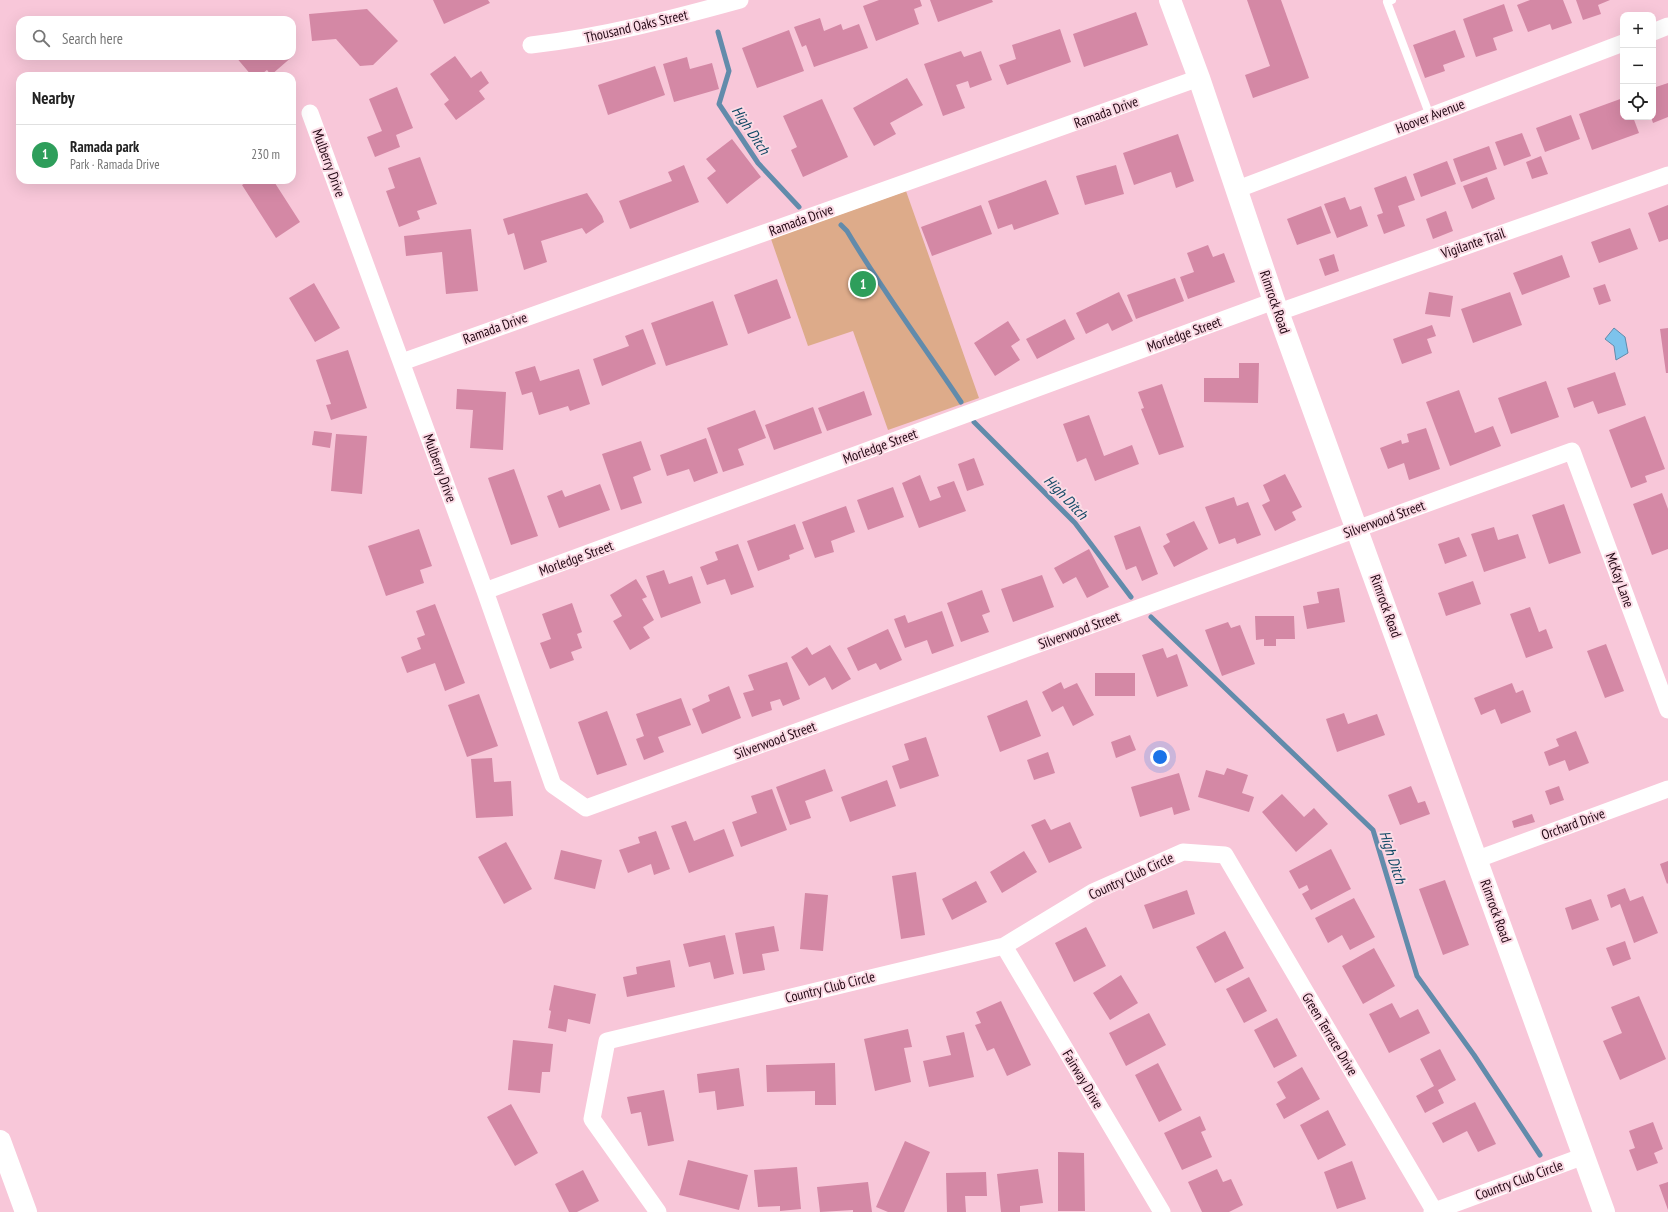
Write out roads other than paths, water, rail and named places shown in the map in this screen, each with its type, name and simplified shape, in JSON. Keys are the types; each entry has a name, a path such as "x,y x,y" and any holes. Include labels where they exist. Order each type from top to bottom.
{"main road":[{"name":"Rimrock Road","path":"1170,0 1200,78 1277,307 1478,859 1604,1212"},
{"path":"0,1140 26,1212"}],"street":[{"name":"Thousand Oaks Street","path":"531,45 570,40 670,19 740,0"},
{"path":"1656,31 1668,26"},
{"name":"Hoover Avenue","path":"1238,189 1620,44"},
{"name":"Ramada Drive","path":"402,362 1200,78"},
{"name":"Mulberry Drive","path":"310,113 486,591 553,785 586,808"},
{"name":"Vigilante Trail","path":"1277,307 1668,175"},
{"name":"Morledge Street","path":"486,591 1277,307"},
{"name":"Silverwood Street","path":"586,808 1572,451"},
{"name":"McKay Lane","path":"1572,451 1668,710"},
{"name":"Orchard Drive","path":"1478,859 1668,789"},
{"name":"Country Club Circle","path":"658,1212 592,1119 606,1041 1004,946 1093,892 1183,852 1224,855"},
{"name":"Green Terrace Drive","path":"1224,855 1434,1212"},
{"name":"Fairway Drive","path":"1004,946 1162,1212"},
{"name":"Country Club Circle","path":"1434,1212 1584,1156"}],"lane":[{"path":"1392,0 1387,2 1430,116"}],"water":[{"path":"1614,328 1625,337 1628,353 1616,360 1614,346 1605,339"}],"waterway":[{"name":"High Ditch","path":"718,32 729,71 719,104 758,163 799,207"},
{"name":"High Ditch","path":"841,225 847,231 888,296 961,402"},
{"name":"High Ditch","path":"974,422 1075,523 1131,597"},
{"name":"High Ditch","path":"1151,617 1373,830 1417,976 1474,1055 1540,1155"}],"place":[{"name":"Ramada park","path":"863,284"}]}
